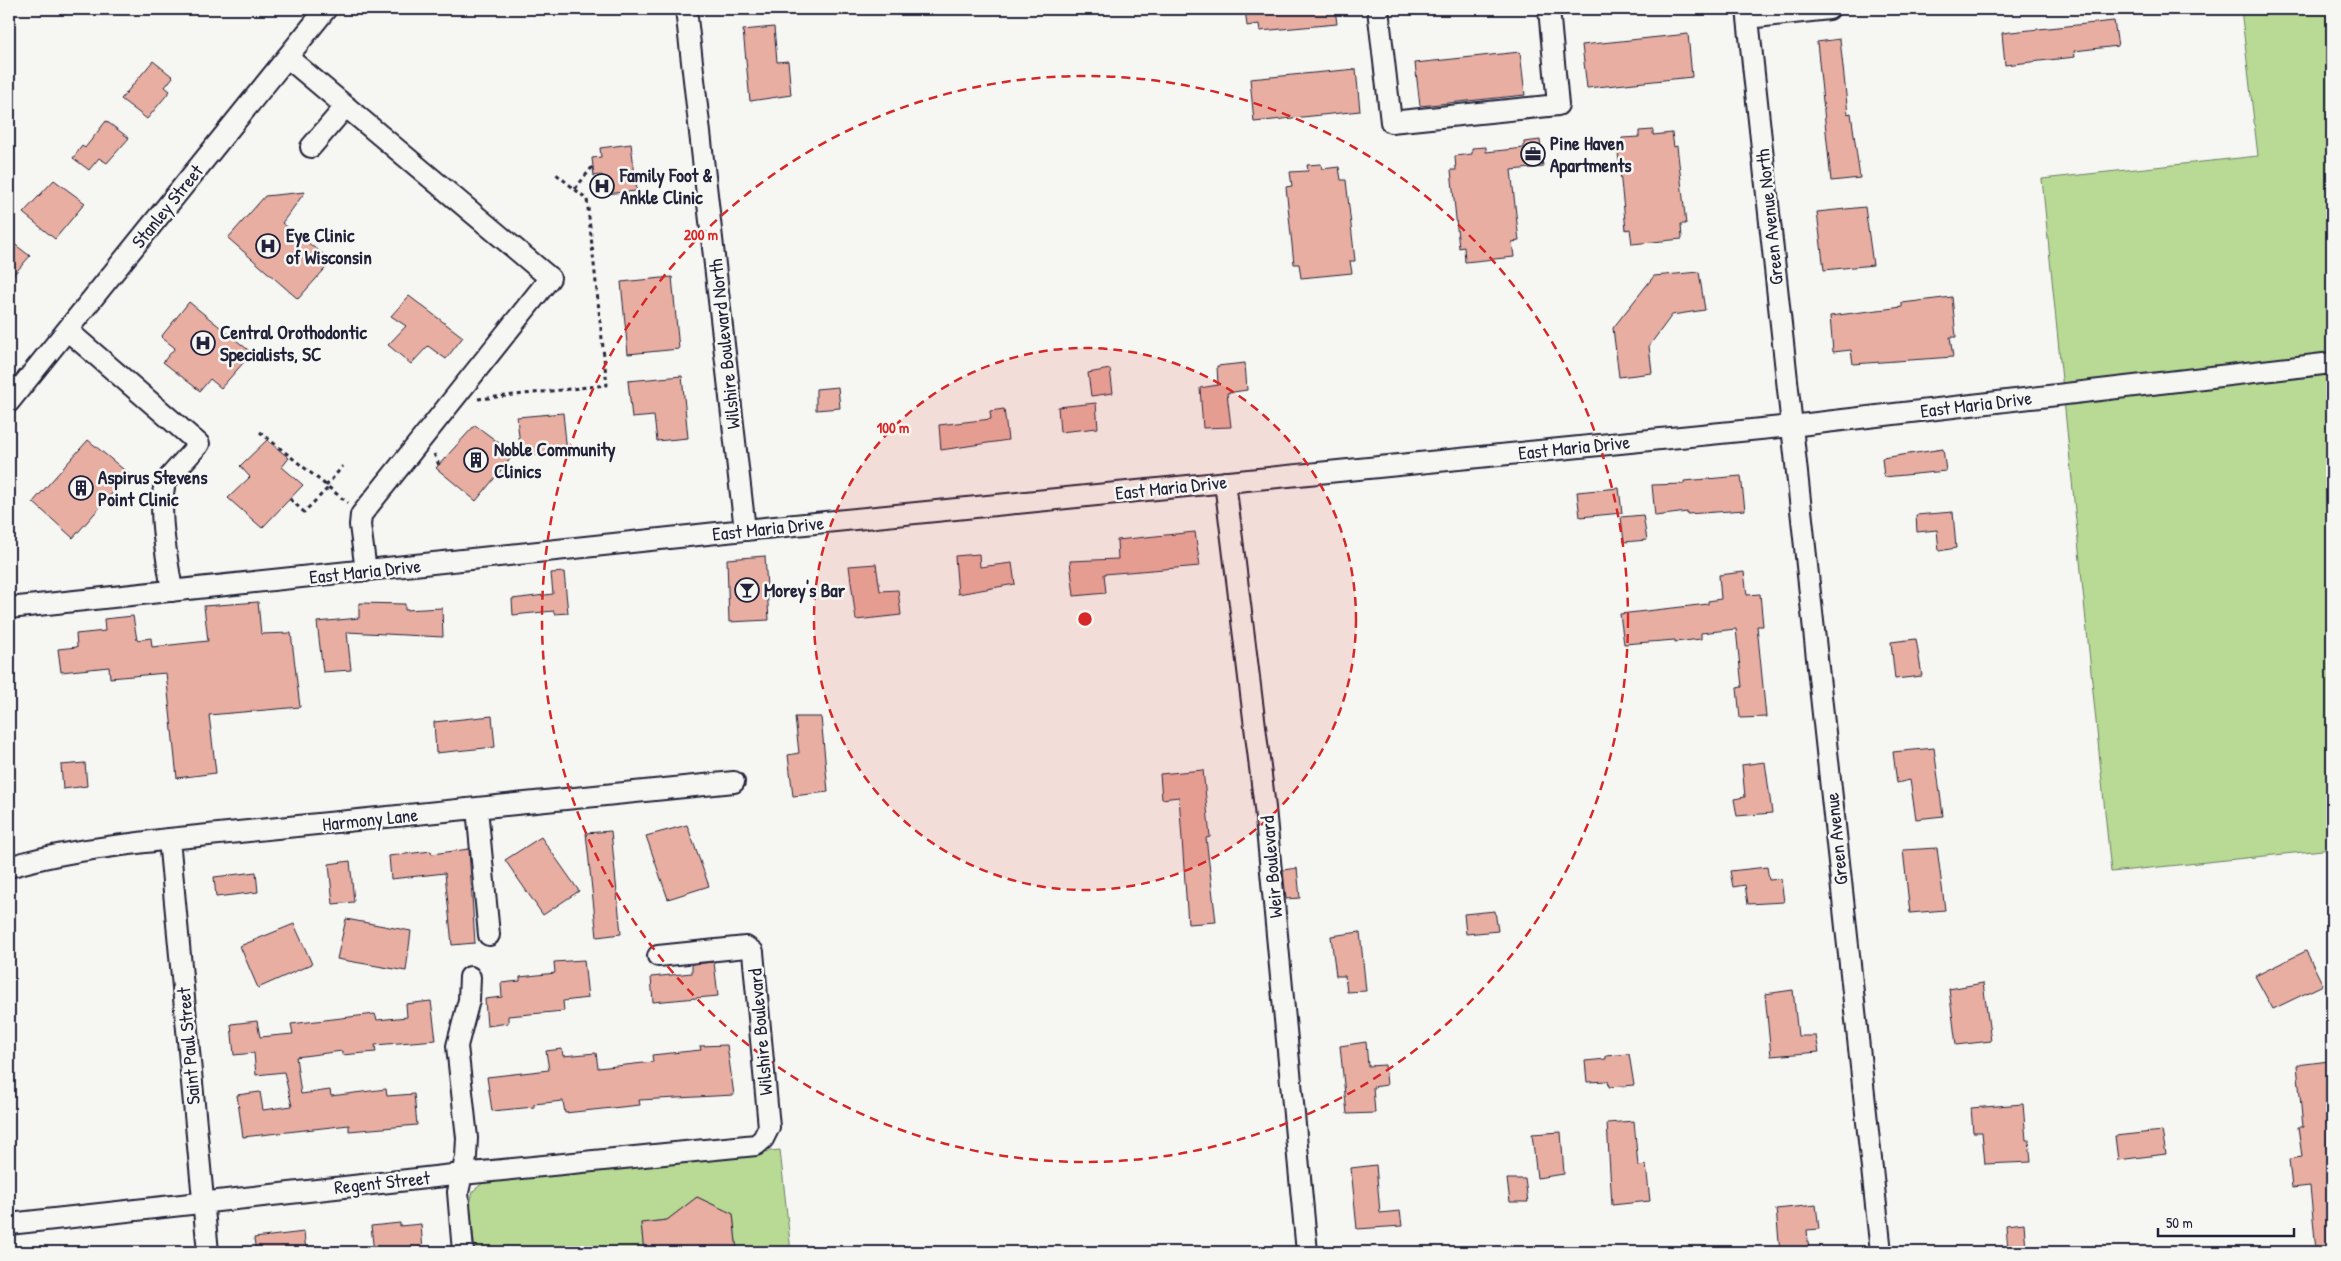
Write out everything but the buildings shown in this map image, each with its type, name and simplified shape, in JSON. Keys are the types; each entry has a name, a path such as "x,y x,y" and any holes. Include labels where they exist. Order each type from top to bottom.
{"street":[{"name":"Stanley Street","path":"9,402 326,9"},
{"name":"Wilshire Boulevard North","path":"686,9 745,530"},
{"path":"1378,9 1391,122 1558,105 1549,9"},
{"path":"1748,13 1829,9"},
{"name":"Green Avenue North","path":"1748,13 1791,426"},
{"path":"287,57 550,278 361,515 360,525 366,571"},
{"path":"311,147 346,106"},
{"path":"67,330 199,444 166,481 164,487 162,508 172,591"},
{"name":"East Maria Drive","path":"9,608 745,530 1791,426 2332,363"},
{"name":"Green Avenue","path":"1791,426 1881,1252"},
{"name":"Weir Boulevard","path":"1225,482 1266,808 1307,1252"},
{"name":"Harmony Lane","path":"9,867 32,860 87,849 169,839 734,782"},
{"path":"477,808 489,934"},
{"name":"Saint Paul Street","path":"169,839 208,1252"},
{"name":"Wilshire Boulevard","path":"658,956 746,947 753,952 769,1127 763,1139 756,1145"},
{"path":"463,1252 458,1192 468,1138 457,1046 469,1000 470,977"},
{"name":"Regent Street","path":"9,1224 462,1174 756,1145"}],"path":[{"path":"575,189 593,166"},
{"path":"473,400 607,386 587,199 556,174"},
{"path":"260,432 348,503"},
{"path":"432,449 439,465"},
{"path":"290,499 304,512 328,487 343,466"}],"green space":[{"path":"2241,9 2332,9 2332,849 2111,872 2042,179 2258,156"},
{"path":"780,1150 791,1252 737,1252 733,1214 697,1197 667,1220 641,1223 644,1252 475,1252 470,1204 473,1191 483,1183"}],"place":[{"name":"Pine Haven Apartments","path":"1533,154"},
{"name":"Family Foot & Ankle Clinic","path":"602,186"},
{"name":"Eye Clinic of Wisconsin","path":"268,246"},
{"name":"Central Orothodontic Specialists, SC","path":"203,343"},
{"name":"Noble Community Clinics","path":"476,460"},
{"name":"Aspirus Stevens Point Clinic","path":"81,488"},
{"name":"Morey's Bar","path":"747,590"}]}
